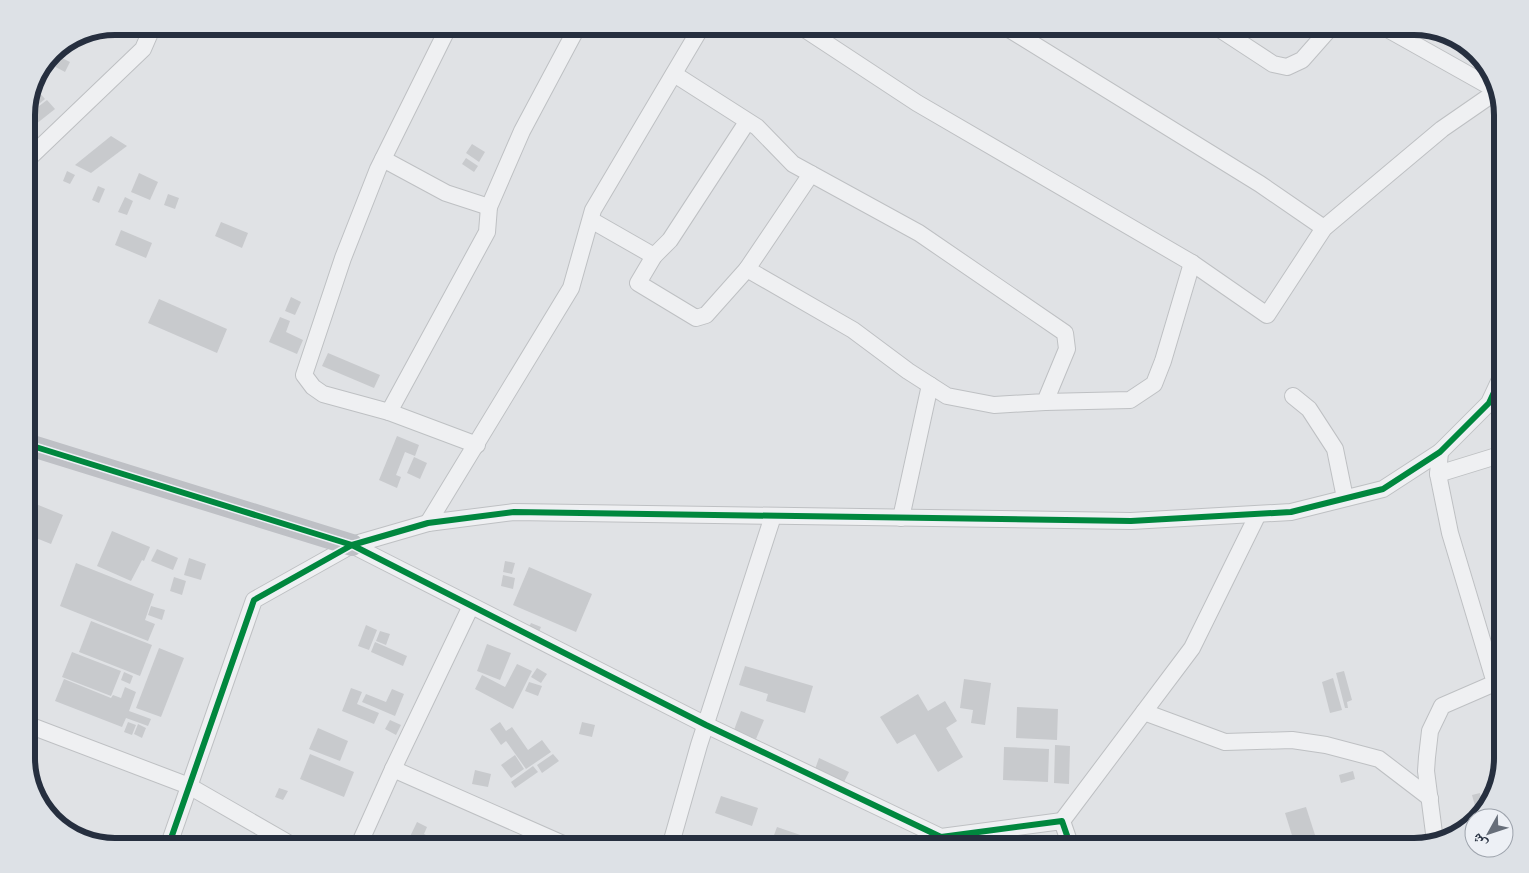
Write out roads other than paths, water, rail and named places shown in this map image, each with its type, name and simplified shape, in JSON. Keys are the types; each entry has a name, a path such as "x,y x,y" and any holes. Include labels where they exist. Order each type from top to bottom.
{"street":[{"path":"35,152 143,49 149,35"},
{"path":"445,35 383,160 343,258 304,375 313,387 322,394 389,412 476,445"},
{"path":"389,412 487,232 489,207 522,131 573,35"},
{"path":"428,523 571,288 594,210 697,35"},
{"path":"814,35 917,103 1192,263 1268,315 1324,228 1442,129 1491,94"},
{"path":"1019,35 1260,184 1324,228"},
{"path":"1228,35 1272,64 1287,67 1302,60 1324,35"},
{"path":"1398,35 1488,85"},
{"path":"674,74 757,127 793,164 919,233 1065,333 1067,350 1045,402"},
{"path":"747,122 670,240 654,256 638,283 696,318 706,315 747,269 811,174"},
{"path":"383,160 446,193 489,207"},
{"path":"591,220 654,256"},
{"path":"747,269 853,330 908,371 947,396 994,405 1130,400 1154,384 1163,361 1192,263"},
{"path":"901,518 930,385"},
{"path":"171,838 254,600 352,545 428,523 514,512 1131,522 1291,512 1384,489 1440,452 1489,403 1494,392"},
{"path":"1293,396 1309,409 1335,449 1345,498"},
{"path":"35,447 352,545 932,838"},
{"path":"1440,452 1438,474 1450,533 1494,667"},
{"path":"1438,474 1494,457"},
{"path":"963,838 1062,821 1192,648 1258,514"},
{"path":"673,838 706,725 773,516"},
{"path":"362,838 471,606"},
{"path":"1433,835 1426,771 1430,731 1442,706 1494,684"},
{"path":"1144,712 1225,742 1292,740 1326,745 1379,759 1430,798"},
{"path":"35,727 189,786 279,838"},
{"path":"393,769 550,838"},
{"path":"1062,821 1068,838"}]}
